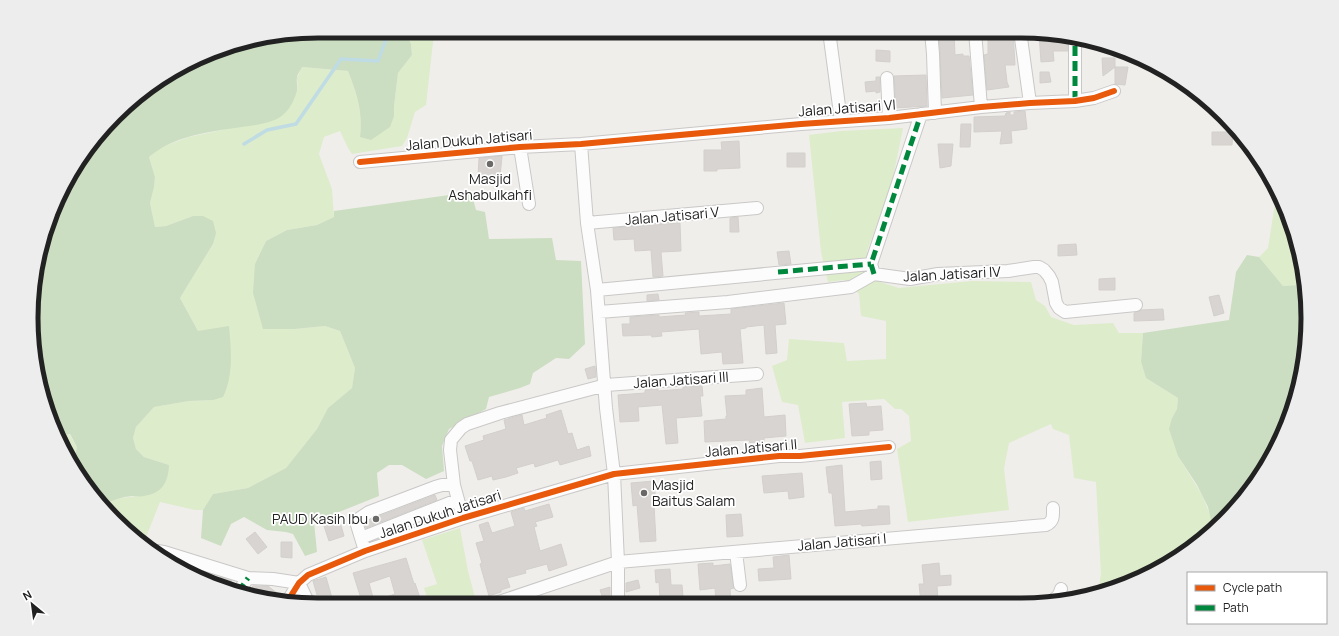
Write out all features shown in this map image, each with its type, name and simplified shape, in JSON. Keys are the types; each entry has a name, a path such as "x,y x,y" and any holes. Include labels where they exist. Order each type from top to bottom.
{"street":[{"path":"830,38 840,121"},
{"path":"932,38 935,113"},
{"path":"976,38 981,107"},
{"path":"1021,38 1030,103"},
{"path":"1075,43 1075,102"},
{"path":"887,78 889,118"},
{"name":"Jalan Jatisari VI","path":"581,144 889,118 981,107 1030,103 1075,102 1094,98 1114,91"},
{"path":"599,312 728,302 851,286 873,269 921,114"},
{"path":"581,144 587,223 597,290 606,385 606,408 614,474 618,598"},
{"name":"Jalan Dukuh Jatisari","path":"360,162 520,147 581,144"},
{"name":"Jalan Dukuh Jatisari","path":"520,147 529,204"},
{"name":"Jalan Jatisari V","path":"587,223 758,208"},
{"name":"Jalan Jatisari IV","path":"873,269 910,279 938,274 1008,271 1039,267 1049,276 1052,282 1056,303 1059,308 1065,312 1136,305"},
{"path":"597,290 873,269"},
{"name":"Jalan Jatisari III","path":"606,385 757,374"},
{"name":"Jalan Dukuh Jatisari","path":"463,518 454,485 450,450 451,440 461,428 467,424 500,412 606,385"},
{"name":"Jalan Jatisari II","path":"614,474 779,456 800,456 890,447"},
{"name":"Jalan Dukuh Jatisari","path":"290,596 299,583 308,575 365,551 463,518 614,474"},
{"path":"365,551 356,525 357,520 369,512 435,487 442,485 454,485"},
{"path":"361,538 457,500"},
{"name":"Jalan Jatisari I","path":"618,562 1046,525 1053,519 1053,508"},
{"path":"164,552 248,578 273,579 299,583 306,597"},
{"path":"736,552 740,585"},
{"path":"511,598 618,562"},
{"path":"242,587 248,578"},
{"path":"1058,596 1061,589"}],"green space":[{"path":"318,38 408,38 411,44 412,55 398,73 394,116 390,127 371,140 360,137 360,111 348,71 302,67 297,77 296,92 288,110 275,120 262,124 190,136 158,150 149,157 155,177 150,203 155,227 166,226 193,216 203,216 213,221 216,233 213,244 180,298 198,331 229,326 231,362 229,380 223,397 213,400 189,401 154,407 136,427 133,438 136,449 144,457 169,465 166,481 163,486 150,495 125,497 107,503 85,474 75,456 77,447 70,434 64,435 59,425 43,373 40,355 38,318 40,281 43,263 59,211 85,162 107,133 133,107 162,85 194,67 228,53 263,43 281,40"},
{"path":"408,38 434,38 426,105 415,112 407,138 402,146 352,154 340,131 324,137 319,154 332,189 334,217 317,225 287,230 266,241 255,264 295,329 325,326 340,331 355,368 352,388 328,408 317,429 286,468 248,488 213,494 203,510 195,510 160,502 146,538 133,529 107,503 134,496 144,496 169,465 144,457 136,449 133,438 136,427 154,407 189,401 213,400 198,331 180,298 213,244 193,216 166,226 155,227 150,203 155,177 149,157 157,150 167,145 189,137 222,130 298,89 297,78 302,67 348,71 360,111 360,137 394,116 398,73 412,55 411,44"},
{"path":"903,128 892,183 867,251 880,282 899,288 972,281 1031,282 1036,300 1045,306 1051,317 1074,325 1113,323 1119,333 1143,333 1141,362 1146,378 1178,398 1177,409 1172,418 1178,456 1202,495 1211,517 1212,523 1206,529 1177,551 1145,569 1128,577 1099,586 1101,574 1096,482 1074,478 1069,435 1053,429 1051,424 1009,443 1004,469 1009,510 908,522 897,449 911,441 909,416 901,409 895,409 884,399 842,402 845,438 805,443 798,405 782,402 772,366 787,360 789,339 844,343 847,361 886,359 886,321 861,316 859,294 844,280 828,282 821,252 809,135 841,131"},
{"path":"471,192 476,210 485,212 489,239 552,238 556,260 581,261 585,344 569,359 556,358 533,373 530,384 489,397 486,409 449,429 442,446 444,471 426,479 402,465 389,465 377,473 379,496 314,522 317,552 305,556 293,534 267,530 244,517 231,524 221,546 201,538 203,510 213,494 248,488 286,468 317,429 328,408 352,388 355,368 340,331 325,326 295,329 263,329 253,293 255,264 266,241 287,230 317,225 334,217 334,211"},
{"path":"1275,201 1286,228 1296,263 1299,285 1283,286 1259,257 1268,248"},
{"path":"1247,255 1259,257 1283,286 1299,284 1301,318 1299,355 1296,373 1286,408 1272,442 1254,474 1232,503 1212,523 1208,507 1197,485 1178,456 1169,429 1172,418 1177,409 1178,398 1146,378 1141,362 1143,333 1229,320 1236,272"},
{"path":"69,434 77,447 75,456 67,442 64,435"},
{"path":"460,528 468,571 475,598 427,598 424,588 437,584 422,540"}],"building":[{"path":"939,38 954,38 955,55 963,54 963,56 969,56 973,95 942,98"},
{"path":"988,38 1013,38 1015,65 1005,65 1009,87 987,90 984,55 988,54"},
{"path":"1039,39 1068,42 1068,51 1053,51 1054,61 1041,62"},
{"path":"876,50 890,51 890,62 876,61"},
{"path":"1102,58 1115,58 1115,67 1103,76"},
{"path":"1115,67 1128,67 1125,85 1115,84"},
{"path":"1040,72 1049,72 1051,82 1040,83"},
{"path":"926,75 927,106 896,108 894,76"},
{"path":"876,77 880,77 880,92 866,92 865,82 876,81"},
{"path":"1025,111 1027,129 1011,131 1012,143 1000,144 1002,131 974,132 974,117 1005,116 1006,113 1010,112 1010,115 1014,115 1014,112"},
{"path":"961,124 971,124 970,147 960,147"},
{"path":"1212,132 1231,132 1233,134 1232,145 1212,145"},
{"path":"739,141 740,168 704,171 704,150 722,150 721,142"},
{"path":"938,144 953,144 951,166 940,168"},
{"path":"787,153 805,153 805,167 787,167"},
{"name":"Masjid Ashabulkahfi","path":"502,156 500,177 478,176 479,158"},
{"path":"738,217 739,232 730,232 730,218"},
{"path":"680,223 681,251 661,252 663,276 653,277 651,250 635,251 634,239 614,240 613,228"},
{"path":"1076,244 1077,255 1058,256 1058,245"},
{"path":"789,251 791,264 779,265 777,252"},
{"path":"1115,278 1115,290 1099,290 1099,279"},
{"path":"658,294 659,300 647,301 647,295"},
{"path":"1219,295 1224,313 1214,316 1209,297"},
{"path":"784,303 786,324 775,325 777,353 766,354 764,325 746,327 740,329 743,363 723,364 722,352 701,354 699,329 661,332 662,336 652,337 651,335 623,336 622,324 630,324 630,317 659,315 659,317 686,315 685,313 699,312 699,316 731,314 731,309"},
{"path":"1163,309 1164,320 1134,321 1134,313 1141,310"},
{"path":"595,366 596,377 588,379 585,369"},
{"path":"702,386 703,396 700,396 702,416 676,418 678,443 666,444 662,405 638,407 639,421 620,422 618,395 645,393 645,390 658,389 658,391"},
{"path":"762,388 764,417 785,415 786,436 764,438 764,442 750,443 749,440 705,442 704,421 726,419 725,396 746,395 746,390"},
{"path":"866,403 867,407 881,406 883,430 869,431 869,435 852,436 849,404"},
{"path":"561,410 568,434 572,433 577,450 589,446 591,456 560,465 558,460 535,467 534,463 516,468 518,473 506,477 493,480 492,476 478,480 465,446 484,440 483,436 506,429 504,420 522,415 524,425 547,418 546,415"},
{"path":"881,461 882,479 871,480 870,462"},
{"path":"842,465 845,512 878,509 878,506 889,506 890,524 835,526 832,493 829,493 826,467"},
{"path":"802,473 804,497 789,499 788,491 764,493 762,476"},
{"path":"654,481 656,504 654,504 656,541 640,542 637,505 633,506 631,483"},
{"path":"435,495 437,500 366,528 365,524 372,519"},
{"path":"549,504 553,517 535,522 537,526 534,527 540,551 561,544 567,565 549,571 547,564 525,570 526,573 507,578 510,587 489,596 476,543 484,541 479,525 488,522 492,533 515,526 511,512 524,508 525,511"},
{"path":"741,514 743,536 727,537 726,515"},
{"path":"340,522 344,536 329,541 324,526"},
{"path":"255,532 267,547 258,554 246,539"},
{"path":"281,542 292,542 292,558 281,557"},
{"path":"789,555 791,579 759,581 758,569 774,568 773,557"},
{"path":"406,558 420,598 383,598 395,594 390,576 369,583 373,598 361,598 353,573"},
{"path":"713,563 713,566 730,564 734,588 730,589 731,598 716,598 715,588 700,590 698,564"},
{"path":"939,563 940,576 951,575 951,585 937,586 938,598 920,598 919,584 924,584 922,565"},
{"path":"670,569 671,585 682,585 683,597 660,598 659,582 656,583 655,570"},
{"path":"221,577 232,581 230,584 219,580"},
{"path":"326,577 332,598 318,598 313,581"},
{"path":"638,580 640,588 626,592 626,583"},
{"path":"253,586 268,586 282,596 263,593 251,589"},
{"path":"610,587 610,597 603,598 600,590"}],"waterway":[{"path":"244,144 267,130 296,124 341,59 378,61 386,38"}],"marked path":[{"path":"1075,43 1075,101"},
{"path":"874,274 871,264 921,114"},
{"path":"778,272 871,264"},
{"path":"242,587 248,578"}],"cycle path":[{"path":"360,162 520,147 581,144 801,124 889,118 981,107 1075,101 1094,98 1114,91"},
{"path":"290,596 299,583 308,575 365,551 463,518 614,474 779,456 800,456 889,447"}],"place":[{"name":"Masjid Ashabulkahfi","path":"490,164"},
{"name":"Masjid Baitus Salam","path":"644,493"},
{"name":"PAUD Kasih Ibu","path":"376,519"}]}
